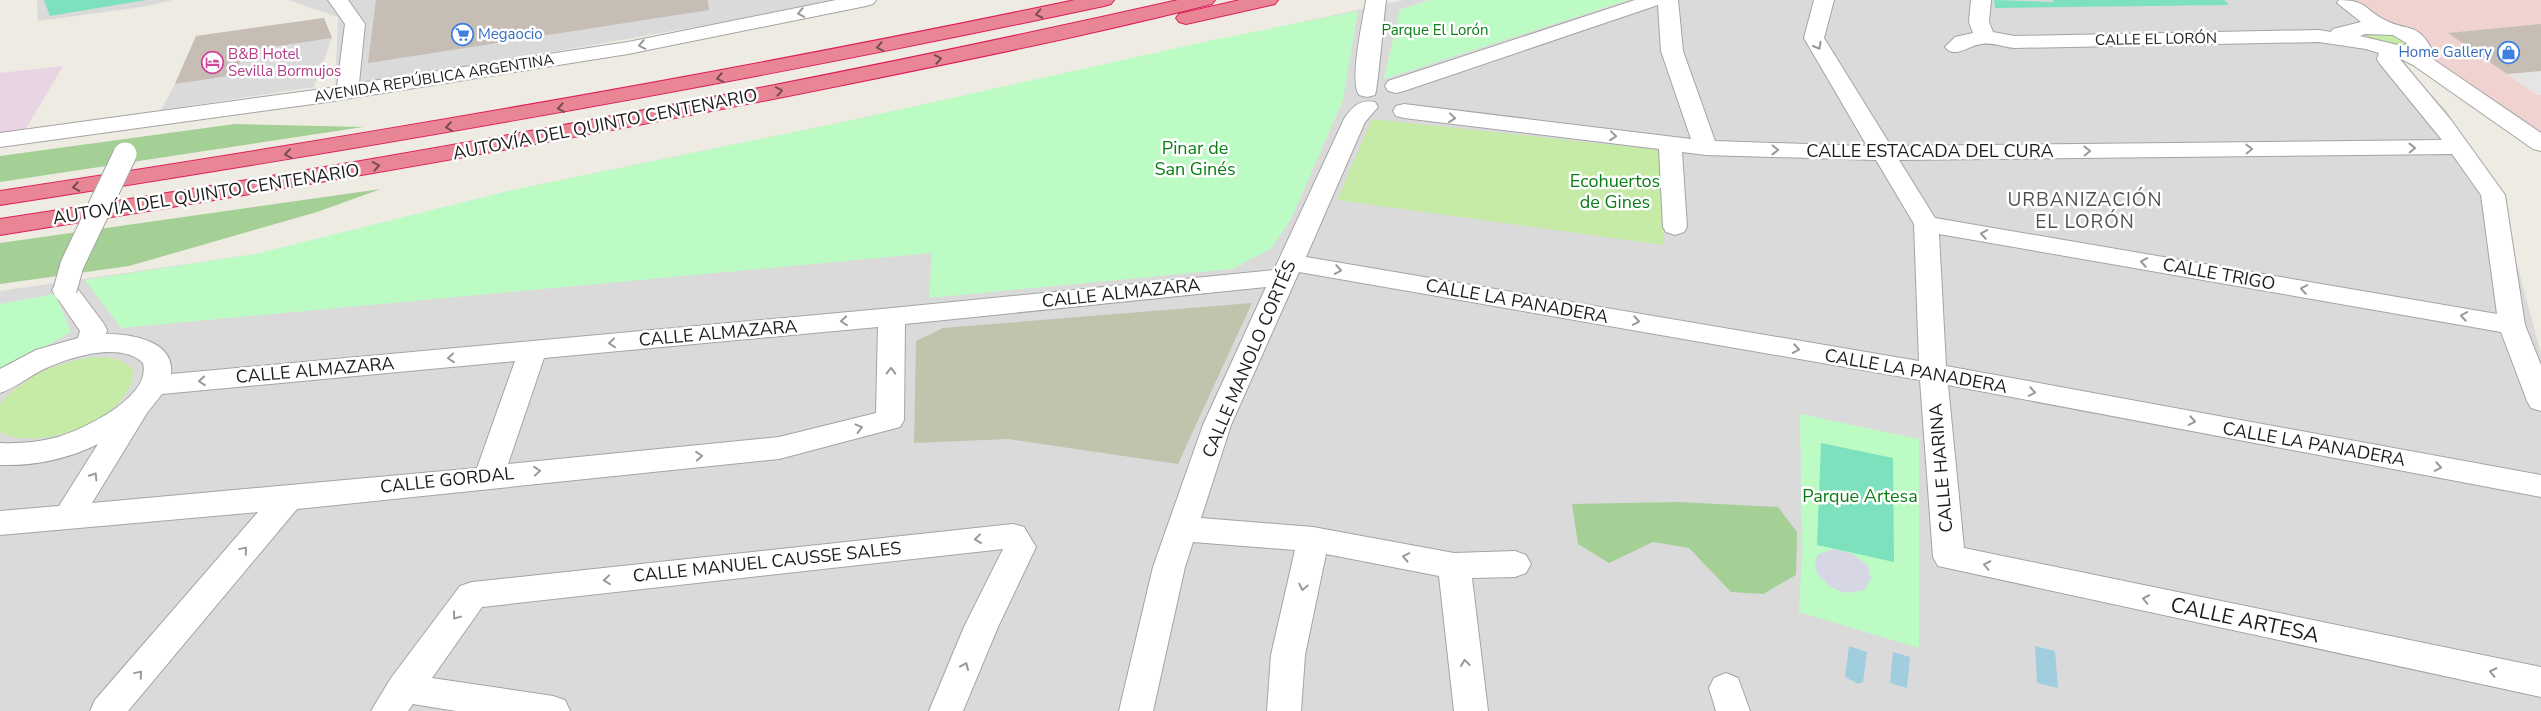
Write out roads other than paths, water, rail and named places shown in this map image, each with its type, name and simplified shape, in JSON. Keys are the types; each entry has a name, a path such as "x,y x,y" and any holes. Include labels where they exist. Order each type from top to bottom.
{"highway":[{"name":"AUTOVÍA DEL QUINTO CENTENARIO","path":"0,198 506,118 928,38 1104,0"},
{"name":"AUTOVÍA DEL QUINTO CENTENARIO","path":"0,226 256,187 618,124 997,47 1205,0"},
{"path":"997,47 1082,39 1268,0"}],"street":[{"path":"338,0 355,24 347,91"},
{"name":"AVENIDA REPÚBLICA ARGENTINA","path":"0,140 143,122 628,48 866,0"},
{"path":"1367,99 1366,76 1376,0"},
{"path":"1367,99 1381,86 1396,86 1655,0"},
{"path":"1668,0 1672,51 1706,148"},
{"name":"CALLE HARINA","path":"1824,0 1814,38 1881,153 1926,224 1933,374 1949,557"},
{"path":"1981,0 1979,22 1985,37"},
{"path":"2347,1 2366,35 2378,62 2420,96"},
{"path":"2366,35 2403,32 2404,48"},
{"path":"2366,35 2404,48 2541,127"},
{"name":"CALLE EL LORÓN","path":"1956,47 1962,41 1985,37 2014,42 2366,35"},
{"path":"2404,48 2387,55 2388,59 2420,96 2493,195 2512,325 2541,401"},
{"path":"2404,48 2541,144"},
{"path":"1396,86 1410,93 1412,98 1409,107 1404,110"},
{"name":"CALLE ESTACADA DEL CURA","path":"1367,99 1381,113 1404,110 1706,148 1881,153 2459,147"},
{"name":"CALLE MANOLO CORTÉS","path":"1136,711 1169,568 1217,425 1355,119 1367,99"},
{"path":"89,344 94,330 65,290 72,265 125,154 143,122"},
{"path":"1670,142 1675,227"},
{"name":"CALLE TRIGO","path":"1926,224 2512,325"},
{"name":"CALLE ALMAZARA","path":"145,395 532,350 892,316 1286,269"},
{"name":"CALLE LA PANADERA","path":"1286,269 1933,374 2541,486"},
{"name":"CALLE GORDAL","path":"5,527 68,517 288,498 489,476 779,448 890,420 892,316"},
{"path":"0,383 36,361 89,344 117,342 140,346 153,355 158,368 145,395 68,517"},
{"path":"489,476 532,350"},
{"path":"0,454 28,454 58,448 88,437 109,426 145,395"},
{"path":"107,711 288,498"},
{"path":"1182,529 1313,539 1454,566 1515,564"},
{"name":"CALLE MANUEL CAUSSE SALES","path":"396,699 472,595 1013,536 1020,547 981,627 946,711"},
{"path":"1284,711 1288,655 1313,539"},
{"name":"CALLE ARTESA","path":"1949,557 2541,682"},
{"path":"1454,566 1470,711"},
{"path":"396,699 553,711"}],"water":[{"path":"1849,646 1867,652 1863,682 1858,684 1845,677"},
{"path":"2035,646 2055,651 2058,688 2037,683"},
{"path":"1893,652 1910,657 1907,688 1890,683"}],"place":[{"name":"Megaocio","path":"462,34"},
{"name":"Home Gallery","path":"2508,52"},
{"name":"B&B Hotel Sevilla Bormujos","path":"212,63"}],"district":[{"name":"URBANIZACIÓN EL LORÓN","path":"2085,211"}],"park label":[{"name":"Parque El Lorón","path":"1435,30"},
{"name":"Pinar de San Ginés","path":"1195,158"},
{"name":"Ecohuertos de Gines","path":"1615,191"},
{"name":"Parque Artesa","path":"1860,496"}]}
